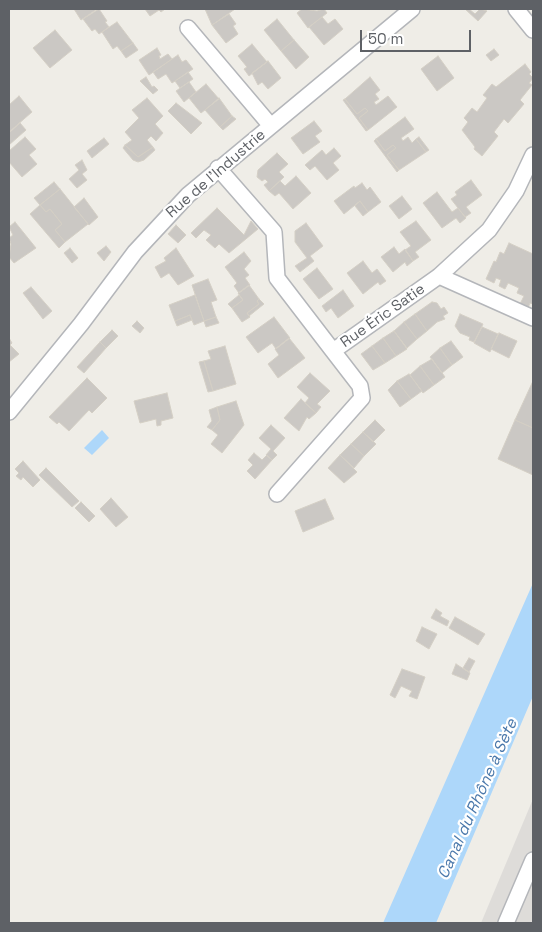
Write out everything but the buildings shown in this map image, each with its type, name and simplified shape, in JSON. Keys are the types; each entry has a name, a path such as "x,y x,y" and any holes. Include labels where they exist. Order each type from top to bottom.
{"street":[{"name":"Rue de l'Industrie","path":"9,412 81,324 135,252 188,196 218,168 412,9"},
{"path":"516,9 532,27"},
{"path":"188,28 270,126"},
{"name":"Rue Éric Satie","path":"218,168 274,232 277,278 333,351 439,276 489,230 516,191 533,155"},
{"path":"439,276 533,318"},
{"path":"277,494 362,398 360,386 333,351"},
{"path":"506,923 533,860"}],"shaded area":[{"path":"533,799 533,923 481,923"}],"water":[{"path":"102,430 109,438 92,455 84,448"},
{"name":"Canal du Rhône à Sète","path":"533,583 533,696 436,923 383,923"}]}
